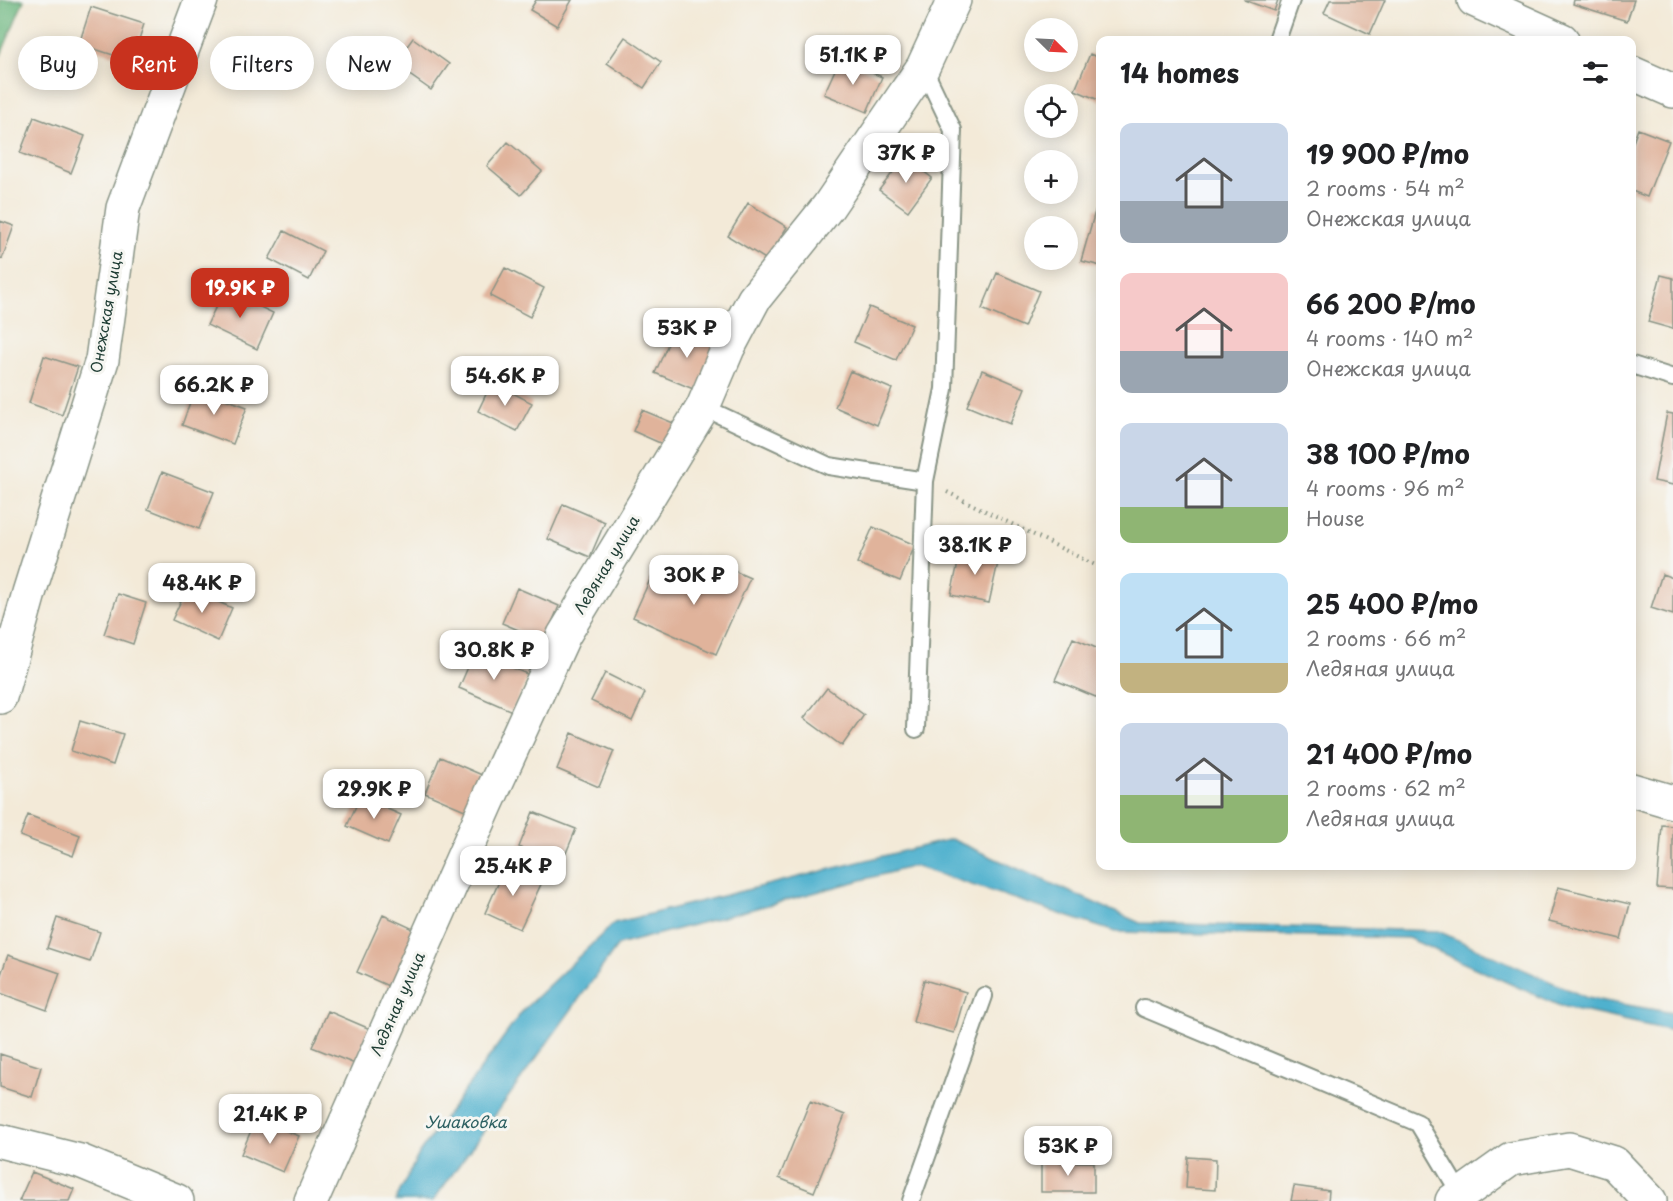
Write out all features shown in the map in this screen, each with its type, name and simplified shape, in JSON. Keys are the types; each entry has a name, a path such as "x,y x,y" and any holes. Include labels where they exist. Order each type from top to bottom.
{"street":[{"name":"Онежская улица","path":"0,697 29,593 102,360 123,208 201,0"},
{"name":"Ледяная улица","path":"311,1201 564,635 702,407 728,348 754,299 828,207 923,67 954,0"},
{"path":"1474,0 1553,36"},
{"path":"1636,75 1673,92"},
{"path":"1636,791 1673,802"},
{"path":"0,1141 80,1161 177,1201"},
{"path":"1456,1198 1511,1159 1569,1149 1614,1163 1650,1201"}],"lane":[{"path":"1278,36 1291,0"},
{"path":"916,729 924,481 944,389 953,130 923,67"},
{"path":"1636,366 1673,378"},
{"path":"702,407 829,466 924,481"},
{"path":"911,1201 984,996"},
{"path":"1144,1008 1418,1122 1456,1198"}],"path":[{"path":"924,481 1096,566"}],"green space":[{"path":"0,0 24,0 0,57"}],"water":[{"name":"Ушаковка","path":"951,839 1140,923 1438,931 1587,998 1673,1013 1673,1031 1560,1006 1408,938 1115,932 914,866 618,945 433,1201 395,1201 420,1152 524,1009 614,923"}],"building":[{"path":"536,0 572,0 557,26 530,10"},
{"path":"1244,0 1278,0 1274,11"},
{"path":"1330,0 1385,0 1370,34 1324,13"},
{"path":"1574,0 1634,0 1627,21 1573,4"},
{"path":"91,7 144,24 140,36 110,36 110,54 98,50 98,36 82,36"},
{"path":"625,37 661,62 644,88 607,63"},
{"path":"412,39 449,64 431,90 412,77"},
{"path":"1090,54 1096,57 1096,99 1078,91 1078,84"},
{"path":"840,59 882,77 867,112 824,94"},
{"path":"34,117 85,136 71,173 20,153"},
{"path":"1638,129 1669,141 1647,197 1636,193 1636,134"},
{"path":"508,142 542,171 521,195 487,166"},
{"path":"905,157 932,178 908,211 879,190"},
{"path":"748,203 787,227 767,260 728,236"},
{"path":"1096,208 1096,265 1081,261"},
{"path":"0,221 14,226 2,259 0,258"},
{"path":"284,231 323,251 309,280 269,259"},
{"path":"505,268 544,288 530,317 490,296"},
{"path":"997,273 1039,291 1024,327 982,309"},
{"path":"1661,275 1673,278 1673,329 1648,322"},
{"path":"224,290 273,313 257,349 207,325"},
{"path":"869,307 912,325 896,360 854,342"},
{"path":"676,326 718,345 698,391 655,373"},
{"path":"44,356 78,367 62,415 29,403"},
{"path":"982,370 1025,388 1010,424 967,406"},
{"path":"850,371 892,389 877,425 835,407"},
{"path":"492,382 532,403 517,431 478,411"},
{"path":"195,388 247,407 233,444 182,425"},
{"path":"642,410 678,425 669,447 633,431"},
{"path":"1667,413 1673,414 1673,485 1654,481"},
{"path":"162,472 214,492 199,529 148,509"},
{"path":"563,504 605,522 590,557 548,539"},
{"path":"873,527 915,545 900,581 857,563"},
{"path":"961,549 999,558 989,603 951,595"},
{"path":"709,560 750,578 716,654 633,617 653,573 695,592"},
{"path":"1662,574 1673,578 1673,615 1651,608"},
{"path":"187,588 232,608 218,641 172,620"},
{"path":"517,588 559,606 544,641 502,623"},
{"path":"118,594 146,603 133,644 104,634"},
{"path":"1073,638 1096,648 1096,697 1055,680"},
{"path":"475,651 529,675 512,711 459,688"},
{"path":"605,673 645,693 632,721 591,701"},
{"path":"827,688 864,715 842,746 804,718"},
{"path":"80,721 123,734 113,765 71,751"},
{"path":"572,733 614,751 599,787 557,769"},
{"path":"440,757 482,775 467,811 425,793"},
{"path":"360,797 401,815 388,844 347,826"},
{"path":"533,812 576,829 561,865 519,847"},
{"path":"28,815 80,835 73,856 20,836"},
{"path":"1662,825 1673,826 1673,889 1657,888"},
{"path":"506,866 542,882 520,929 485,913"},
{"path":"1558,887 1630,904 1621,939 1549,921"},
{"path":"383,915 420,932 395,989 357,972"},
{"path":"57,918 100,932 90,962 47,948"},
{"path":"8,955 60,973 47,1010 0,993 0,977"},
{"path":"924,980 966,992 954,1033 913,1022"},
{"path":"328,1011 370,1029 355,1064 312,1047"},
{"path":"0,1054 41,1067 32,1097 0,1087"},
{"path":"810,1101 845,1115 814,1192 779,1178"},
{"path":"256,1119 299,1136 283,1172 241,1154"},
{"path":"1188,1157 1216,1159 1215,1190 1186,1188"},
{"path":"1041,1162 1094,1162 1094,1192 1041,1192"},
{"path":"32,1172 74,1189 69,1201 19,1201"},
{"path":"1294,1186 1329,1191 1328,1201 1291,1201"}]}
